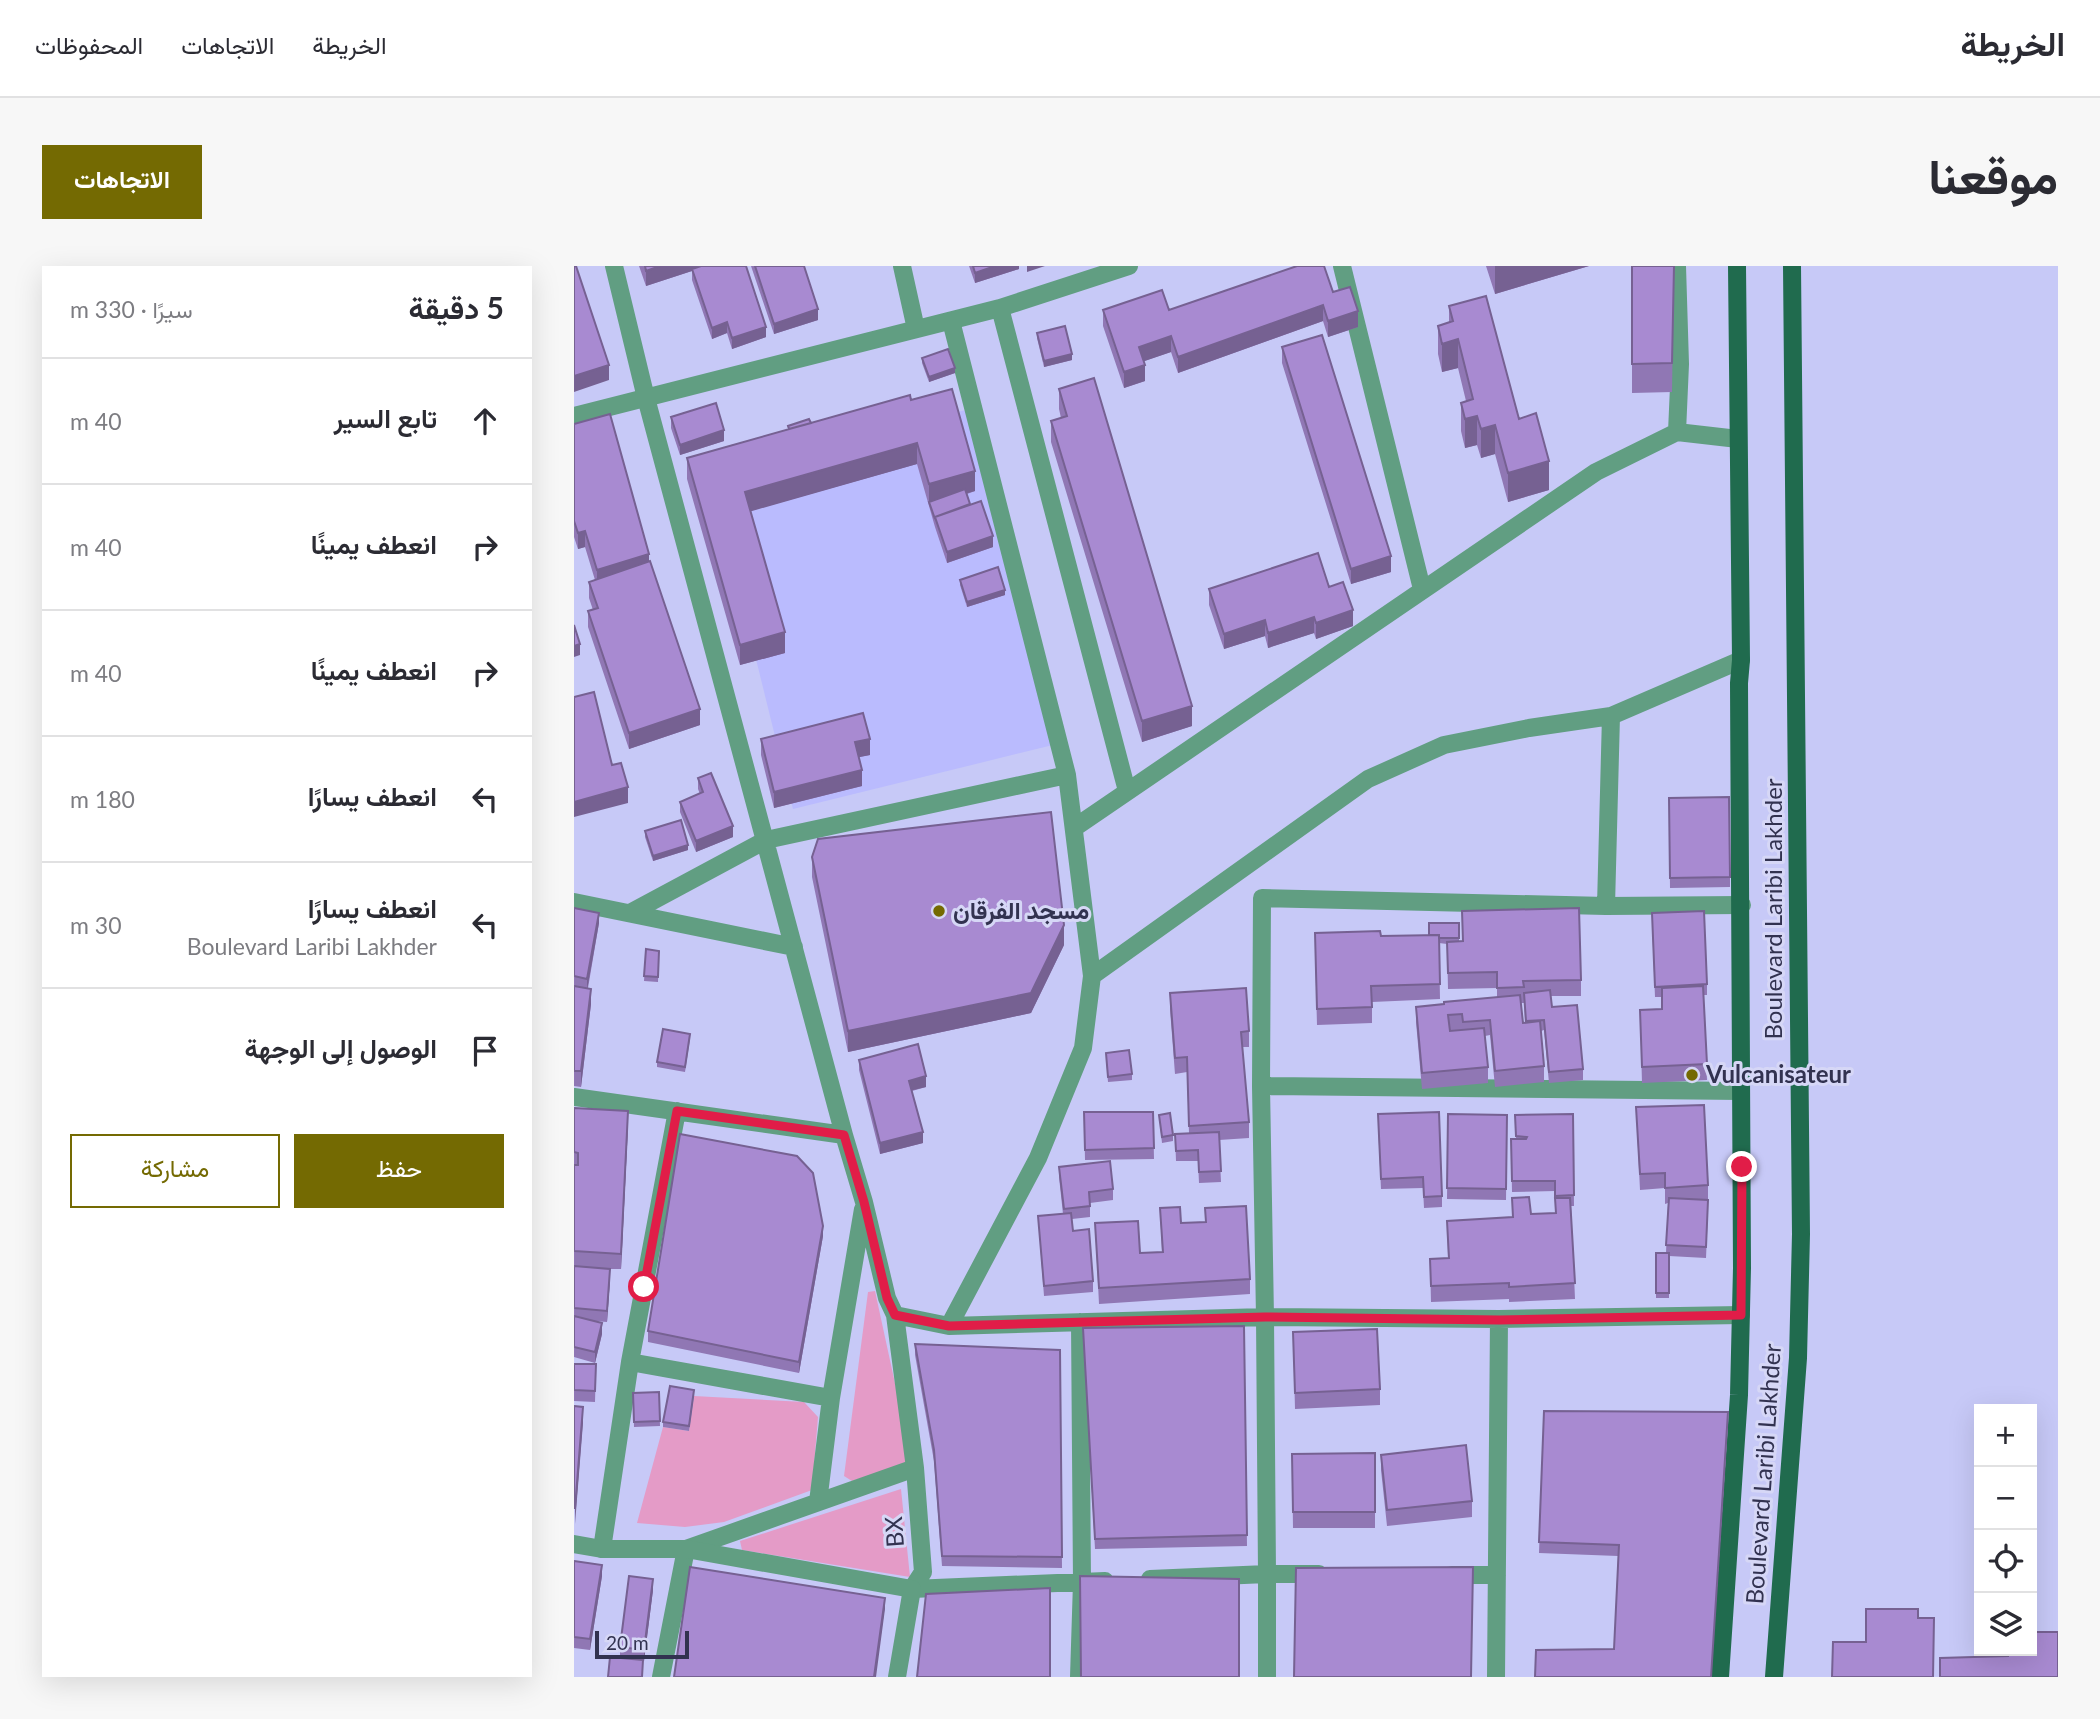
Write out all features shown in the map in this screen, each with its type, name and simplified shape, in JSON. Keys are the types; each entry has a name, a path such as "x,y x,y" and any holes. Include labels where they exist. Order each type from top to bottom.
{"main road":[{"name":"Boulevard Laribi Lakhder","path":"1720,1677 1739,1395 1741,1315 1742,905 1737,266"},
{"name":"Boulevard Laribi Lakhder","path":"1773,1677 1798,1358 1801,1234 1792,266"}],"street":[{"name":"BX","path":"614,266 646,398 864,1202 887,1298 895,1315 915,1468 923,1573 912,1589 897,1677"},
{"path":"901,266 916,329"},
{"path":"574,416 1000,308 1129,266"},
{"path":"1342,266 1422,590"},
{"path":"1677,266 1680,364 1677,432"},
{"path":"1000,308 1127,791"},
{"path":"949,1326 1044,1146 1083,1048 1092,976 1067,775 951,321"},
{"path":"1074,828 1595,472 1677,432 1738,439"},
{"path":"1092,976 1368,779 1444,745 1529,728 1611,716 1741,660"},
{"path":"1606,906 1611,716"},
{"path":"631,913 766,839 1067,775"},
{"path":"1267,1677 1261,1086 1262,898 1606,906 1742,905"},
{"path":"574,902 794,947"},
{"path":"1261,1086 1741,1091"},
{"path":"574,1097 844,1135"},
{"path":"602,1549 630,1362 677,1111"},
{"path":"818,1502 831,1398 864,1202"},
{"path":"895,1315 949,1326 1265,1317 1499,1320 1741,1315"},
{"path":"1496,1677 1499,1320"},
{"path":"1079,1677 1082,1582 1080,1322"},
{"path":"630,1362 831,1398"},
{"path":"686,1549 915,1468"},
{"path":"574,1544 602,1549 686,1549 912,1589 1267,1574 1335,1574"},
{"path":"661,1677 686,1549"},
{"path":"1429,1574 1497,1575"}],"shaded area":[{"path":"974,408 1057,744 793,809 710,473"},
{"path":"875,1291 912,1462 852,1481 844,1476 868,1292"},
{"path":"694,1396 804,1402 818,1417 812,1490 724,1522 685,1527 637,1523 663,1427 689,1431"},
{"path":"901,1489 910,1577 742,1550 740,1541"}],"building":[{"path":"574,266 609,365 574,376"},
{"path":"645,266 660,266 646,271"},
{"path":"701,266 746,266 766,327 732,338 727,322 712,328 692,269"},
{"path":"755,266 804,266 818,309 774,324"},
{"path":"973,266 995,266 975,273"},
{"path":"1297,266 1324,266 1333,292 1350,287 1358,311 1328,321 1323,305 1178,357 1171,336 1139,347 1145,365 1124,372 1103,310 1162,290 1169,310"},
{"path":"1632,266 1674,266 1672,363 1632,364"},
{"path":"1486,296 1519,419 1536,413 1549,461 1508,473 1495,425 1481,429 1477,416 1465,419 1461,403 1473,399 1458,339 1442,344 1438,326 1453,321 1449,306"},
{"path":"1065,326 1072,354 1044,361 1037,333"},
{"path":"1322,335 1391,556 1351,569 1282,347"},
{"path":"948,349 955,368 929,377 922,358"},
{"path":"1094,378 1192,706 1142,721 1051,421 1067,416 1059,389"},
{"path":"952,389 975,471 929,484 917,443 745,492 785,632 740,645 687,458 910,395 911,400"},
{"path":"716,403 724,430 680,445 671,417"},
{"path":"610,414 649,554 597,570 585,531 578,533 574,521 574,424"},
{"path":"809,419 811,423 789,429 788,426"},
{"path":"965,489 970,504 935,519 929,502"},
{"path":"981,501 993,536 947,552 935,517"},
{"path":"1318,553 1329,587 1343,582 1353,610 1316,623 1314,617 1268,633 1265,620 1224,634 1209,589"},
{"path":"650,561 700,709 629,733 588,611 598,608 589,582"},
{"path":"998,567 1005,590 967,602 960,580"},
{"path":"574,625 580,644 574,646"},
{"path":"594,692 612,765 621,763 628,787 574,802 574,697"},
{"path":"863,713 870,739 855,742 862,770 774,792 761,739"},
{"path":"711,773 733,826 696,841 680,802 703,792 698,778"},
{"path":"1729,797 1730,877 1670,878 1669,798"},
{"name":"مسجد الفرقان","path":"1051,812 1064,925 1031,993 848,1031 812,857 818,839"},
{"path":"681,820 688,845 653,856 645,831"},
{"path":"574,908 599,913 587,979 574,976"},
{"path":"1579,908 1581,980 1523,981 1524,987 1497,988 1497,972 1448,973 1447,942 1463,941 1462,911"},
{"path":"1704,911 1707,984 1655,987 1652,913"},
{"path":"1429,923 1459,923 1459,938 1429,935"},
{"path":"1380,931 1381,936 1439,935 1440,984 1371,986 1372,1007 1317,1009 1315,933"},
{"path":"646,949 659,951 658,977 644,976"},
{"path":"574,986 591,989 581,1071 574,1071"},
{"path":"1703,986 1707,1064 1642,1067 1640,1010 1662,1009 1662,988"},
{"path":"1246,988 1249,1031 1241,1032 1249,1122 1189,1126 1187,1057 1175,1058 1170,993"},
{"path":"1550,990 1552,1007 1577,1005 1583,1069 1549,1072 1544,1020 1526,1021 1524,993"},
{"path":"1520,995 1523,1023 1540,1021 1544,1066 1495,1071 1490,1020 1463,1022 1462,1014 1448,1015 1450,1031 1484,1028 1488,1067 1422,1073 1416,1007"},
{"path":"663,1029 690,1034 685,1067 657,1062"},
{"path":"918,1044 926,1076 909,1081 923,1132 880,1143 859,1060"},
{"path":"1129,1050 1132,1074 1108,1077 1106,1053"},
{"path":"1704,1105 1708,1185 1665,1188 1665,1173 1640,1174 1636,1107"},
{"path":"574,1108 628,1111 621,1254 574,1251 574,1165 578,1165 578,1153 574,1152"},
{"path":"1084,1112 1153,1112 1154,1148 1085,1150"},
{"path":"1439,1112 1442,1196 1424,1197 1423,1177 1381,1179 1378,1114"},
{"path":"1170,1113 1173,1135 1162,1137 1159,1115"},
{"path":"1448,1114 1507,1115 1506,1189 1447,1188"},
{"path":"1573,1114 1574,1195 1555,1196 1555,1181 1512,1181 1511,1139 1527,1137 1516,1136 1515,1115"},
{"path":"1219,1132 1221,1171 1199,1172 1198,1150 1176,1151 1175,1134"},
{"path":"680,1134 797,1156 813,1173 823,1226 799,1362 648,1331"},
{"path":"1110,1161 1113,1189 1089,1192 1090,1206 1064,1209 1059,1167"},
{"path":"1529,1197 1531,1214 1556,1213 1555,1198 1570,1198 1575,1283 1509,1287 1509,1283 1431,1286 1430,1259 1449,1258 1447,1221 1513,1217 1512,1198"},
{"path":"1669,1198 1708,1200 1706,1247 1666,1245"},
{"path":"1246,1206 1250,1279 1099,1288 1095,1223 1138,1221 1140,1253 1163,1252 1160,1208 1180,1207 1181,1223 1206,1222 1205,1208"},
{"path":"1071,1213 1073,1231 1089,1229 1093,1281 1044,1286 1038,1216"},
{"path":"1656,1253 1669,1253 1669,1293 1656,1293"},
{"path":"574,1266 610,1269 607,1311 574,1308"},
{"path":"574,1316 602,1323 595,1352 574,1347"},
{"path":"1244,1326 1247,1535 1095,1539 1083,1328"},
{"path":"1377,1329 1380,1389 1295,1393 1293,1332"},
{"path":"915,1344 1060,1350 1062,1557 942,1556 934,1450"},
{"path":"574,1364 596,1364 595,1391 574,1390"},
{"path":"670,1386 694,1390 689,1426 663,1422"},
{"path":"659,1392 660,1421 634,1422 633,1393"},
{"path":"574,1406 583,1407 575,1508 574,1508"},
{"path":"1544,1411 1728,1412 1711,1677 1535,1677 1536,1650 1614,1649 1619,1545 1539,1542"},
{"path":"1466,1445 1472,1501 1387,1510 1381,1455"},
{"path":"1375,1453 1375,1512 1293,1512 1292,1454"},
{"path":"574,1561 602,1565 590,1639 574,1637"},
{"path":"690,1567 885,1598 874,1677 674,1677"},
{"path":"1473,1567 1471,1677 1294,1677 1296,1568"},
{"path":"629,1576 653,1579 644,1650 620,1647"},
{"path":"1080,1576 1239,1579 1239,1677 1081,1677"},
{"path":"1050,1588 1050,1677 917,1677 926,1594"},
{"path":"1866,1609 1918,1609 1918,1618 1934,1618 1933,1677 1832,1677 1833,1642 1866,1642"},
{"path":"2037,1632 2058,1632 2058,1677 1940,1677 1940,1658 2037,1656"},
{"path":"610,1657 643,1660 642,1677 608,1677"}],"place":[{"name":"مسجد الفرقان","path":"939,911"},
{"name":"Vulcanisateur","path":"1692,1075"}],"route":[{"path":"644,1287 677,1111 844,1135 864,1202 887,1298 895,1315 949,1326 1265,1317 1499,1320 1741,1315 1742,1167"}]}
